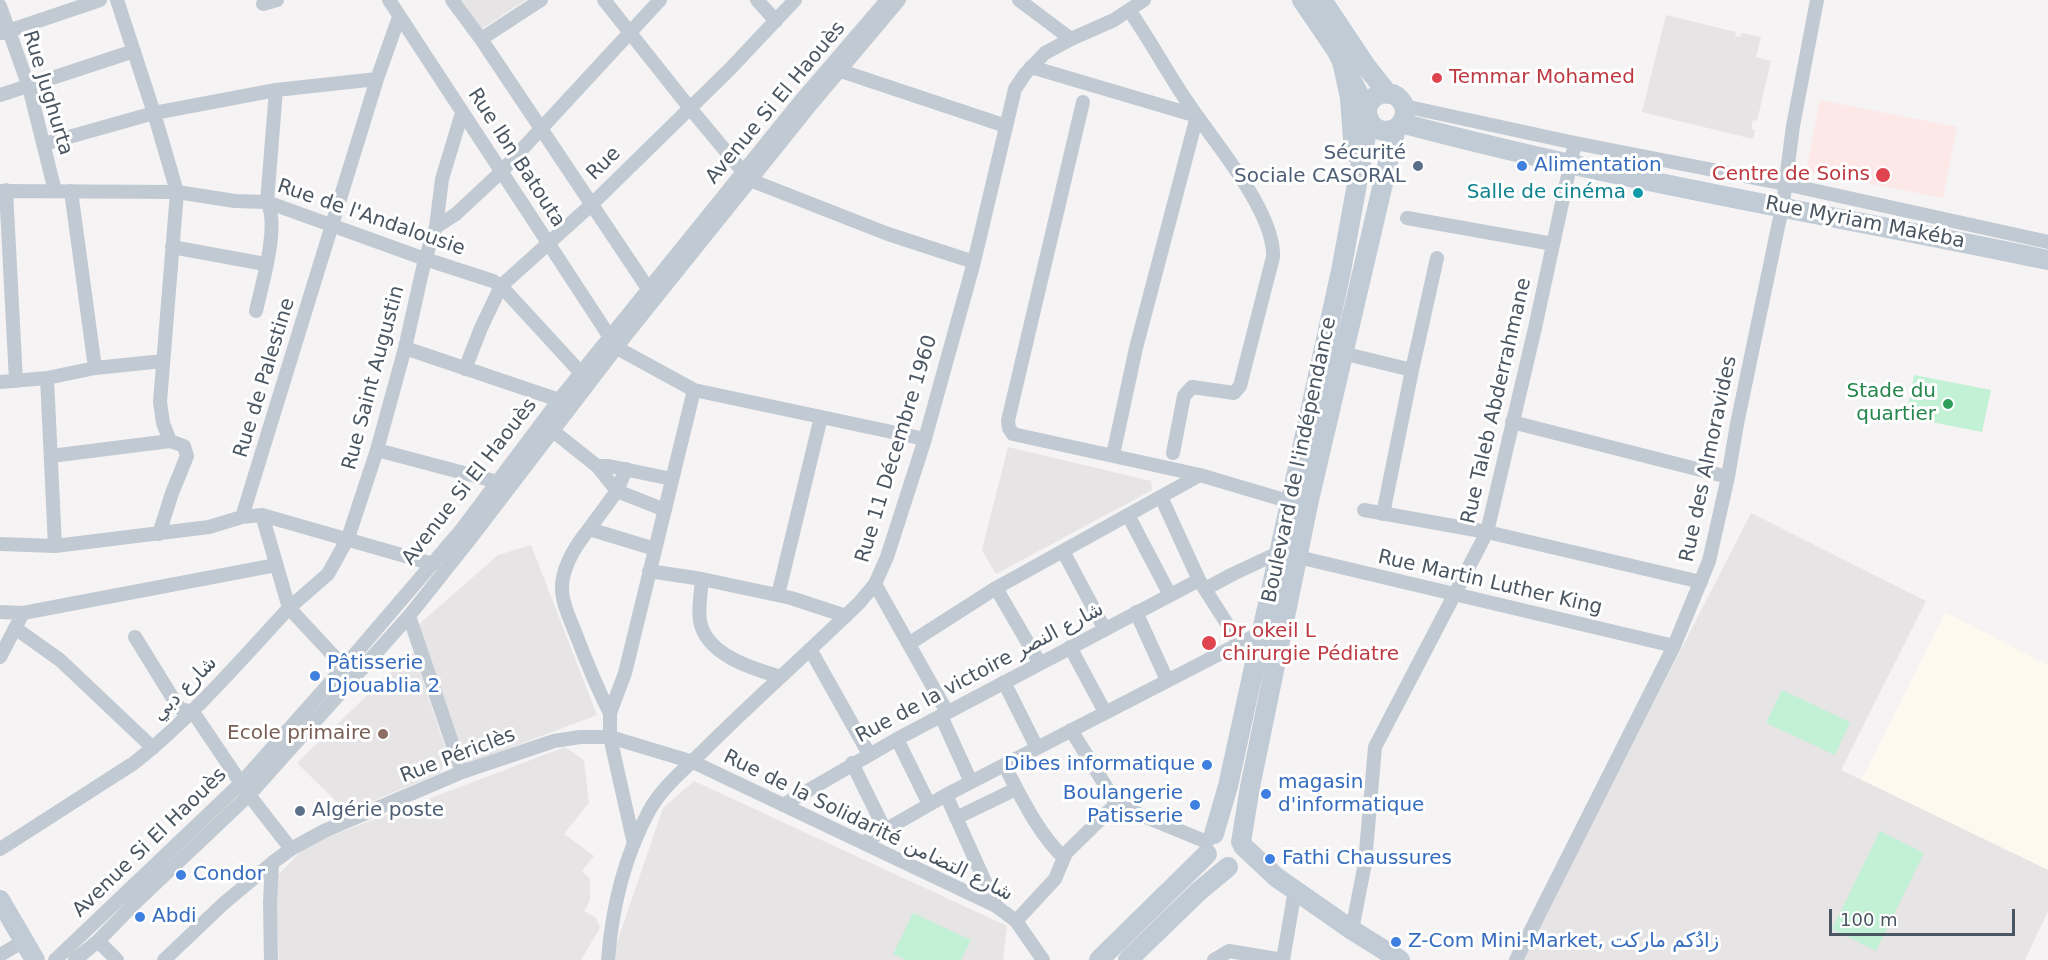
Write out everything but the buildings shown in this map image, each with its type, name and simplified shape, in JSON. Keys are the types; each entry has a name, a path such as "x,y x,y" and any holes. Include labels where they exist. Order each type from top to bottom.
{"main road":[{"path":"1302,0 1342,61 1368,114 1375,128 1385,131 1400,119 1397,97 1382,94 1372,99 1368,114"},
{"path":"1322,0 1366,66 1388,94"},
{"path":"1342,61 1352,117 1357,187"},
{"name":"Boulevard de l'indépendance","path":"1242,844 1289,555 1291,502 1341,271 1368,114"},
{"name":"Boulevard de l'indépendance","path":"1099,960 1210,843 1228,786 1262,632 1289,555 1400,119"},
{"name":"Rue Myriam Makéba","path":"1400,119 1468,140 1570,164 1887,228 2040,249"},
{"path":"1276,877 1231,866 1217,866 1209,859 1210,843 1224,830 1230,831 1239,837 1242,844 1276,877 1352,930 1401,960"},
{"path":"1128,960 1198,892 1241,857 1242,844"},
{"path":"0,900 14,951"},
{"path":"0,925 14,951 35,960"}],"street":[{"path":"4,33 100,0"},
{"path":"117,0 154,112 177,192 159,402 163,423 170,441"},
{"path":"263,4 278,0"},
{"name":"Rue Ibn Batouta","path":"388,0 614,343"},
{"path":"452,0 481,39 649,290"},
{"path":"481,39 541,0"},
{"path":"604,0 746,177 888,234 974,262"},
{"path":"436,227 456,214 501,172 660,0"},
{"path":"757,0 776,21"},
{"name":"Rue","path":"465,369 501,286 591,205 730,69 795,0"},
{"name":"Avenue Si El Haouès","path":"55,960 242,782 433,564 467,534 498,482 559,400 581,373 614,343 887,0"},
{"name":"Avenue Si El Haouès","path":"75,960 98,941 249,795 409,616 467,534 553,430 649,290 841,71 899,0"},
{"path":"1019,0 1071,39"},
{"name":"Rue 11 Décembre 1960","path":"608,960 610,925 621,879 634,844 664,790 846,616 875,584 890,548 925,439 974,262 1014,89 1045,53 1114,20 1144,0"},
{"name":"Rue des Almoravides","path":"1516,960 1674,646 1709,561 1782,207 1793,126 1817,0"},
{"name":"Rue Jughurta","path":"0,6 4,33 29,87 55,191"},
{"path":"1129,10 1155,47 1197,116 1243,182 1264,220 1271,238 1273,257 1240,386 1234,393 1192,387 1187,390 1173,453"},
{"name":"Rue de Palestine","path":"242,517 377,79 399,17"},
{"path":"0,95 134,51"},
{"path":"1031,67 1197,116"},
{"path":"841,71 1006,126"},
{"path":"44,144 154,112 276,90 377,79"},
{"path":"256,311 273,218 267,202 276,90"},
{"path":"1083,102 1008,421 1009,428 1013,434 1200,475 1291,502"},
{"name":"Rue Saint Augustin","path":"289,608 328,574 348,538 377,450 405,348 425,259 436,227 442,179 462,113"},
{"path":"1113,455 1136,348 1197,116"},
{"path":"1400,119 1575,143 1785,184 1890,207 2040,249"},
{"name":"Rue Taleb Abderrahmane","path":"1352,930 1365,862 1375,747 1487,532 1575,143"},
{"path":"3,190 6,331 16,381"},
{"name":"Rue de l'Andalousie","path":"3,190 177,192 235,201 267,202 425,259 485,276 501,286 581,373"},
{"path":"71,191 95,368"},
{"path":"1887,228 1890,207"},
{"path":"1407,218 1553,244"},
{"path":"172,247 265,264"},
{"path":"1383,513 1437,258"},
{"path":"614,343 694,390 925,439"},
{"path":"405,348 559,400"},
{"path":"1342,352 1412,370"},
{"path":"0,382 47,378 95,368 163,361"},
{"path":"47,378 55,546"},
{"path":"634,844 610,737 610,713 625,673 694,390"},
{"path":"778,595 821,417"},
{"path":"1512,422 1728,477"},
{"path":"553,430 597,466 617,491 665,510"},
{"path":"51,456 170,441 184,446 187,456 172,492 159,534"},
{"path":"377,450 498,482"},
{"path":"597,466 609,466 672,479"},
{"path":"610,713 596,685 567,611 562,587 566,569 579,541 617,491 626,469"},
{"path":"910,643 996,588 1200,475"},
{"path":"1161,497 1202,585 1240,644"},
{"path":"1364,510 1487,532 1701,582"},
{"path":"262,515 289,608 344,667"},
{"path":"0,544 55,546 208,527 242,517 262,515 433,564"},
{"path":"1128,515 1170,595"},
{"path":"589,530 655,549"},
{"path":"1063,551 1104,628"},
{"name":"Rue de la victoire شارع النصر","path":"783,805 869,754 1039,662 1170,595 1289,555"},
{"name":"Rue Martin Luther King","path":"1289,555 1674,646"},
{"path":"0,612 24,613 276,565"},
{"path":"649,571 702,579 778,595 846,616"},
{"path":"702,579 700,621 705,634 735,661 781,677"},
{"path":"875,584 910,643 944,714 971,782"},
{"path":"996,588 1039,662"},
{"name":"شارع دبي","path":"0,849 134,763 153,748 193,712 289,608"},
{"path":"1136,612 1167,680"},
{"path":"0,657 24,613"},
{"path":"409,616 462,772"},
{"path":"15,628 60,660 153,748"},
{"path":"864,842 946,795 1262,632"},
{"path":"135,637 177,705 181,710 193,712 249,795 291,849"},
{"path":"1070,647 1105,712"},
{"path":"810,649 869,754"},
{"path":"1004,682 1037,748"},
{"path":"1071,730 1117,803 1210,843"},
{"name":"Rue Périclès","path":"164,960 223,904 291,849 324,831 462,772 554,741 580,737 610,737 693,762"},
{"path":"897,739 929,804"},
{"name":"Rue de la Solidarité شارع التضامن","path":"693,762 996,906 1016,921 1043,960"},
{"path":"852,764 885,830"},
{"path":"1004,765 1040,831 1064,858"},
{"path":"956,818 1016,789"},
{"path":"946,795 996,906"},
{"path":"1016,921 1055,879 1064,858 1082,836 1117,803"},
{"path":"271,960 272,863"},
{"path":"1214,960 1229,951 1283,960 1295,890"},
{"path":"98,941 117,960"}],"shaded area":[{"path":"458,0 526,0 478,31"},
{"path":"1666,15 1736,32 1735,36 1740,37 1742,33 1761,37 1756,57 1771,61 1757,121 1753,120 1751,129 1755,130 1753,139 1642,112"},
{"path":"1820,100 1957,127 1943,198 1806,171"},
{"path":"1008,447 1151,481 1152,490 996,574 982,550"},
{"path":"1751,513 1926,601 1841,770 2048,870 2048,911 2025,960 1522,960"},
{"path":"531,545 597,715 467,764 416,627 498,555"},
{"path":"1945,612 2048,665 2048,870 1861,780"},
{"name":"Ecole primaire","path":"413,651 447,753 440,773 347,812 297,763"},
{"path":"565,747 584,760 589,803 564,834 594,856 582,871 590,879 590,900 584,911 596,918 600,928 581,960 279,960 275,878 307,845"},
{"path":"694,781 1007,926 1003,960 615,960 615,948 663,808"}],"green space":[{"name":"Stade du quartier","path":"1914,375 1991,390 1982,432 1906,417"},
{"path":"1782,690 1850,722 1835,755 1766,723"},
{"path":"1880,831 1924,853 1876,951 1832,929"},
{"path":"913,913 971,940 961,960 906,960 893,954"}],"place":[{"name":"Temmar Mohamed","path":"1437,78"},
{"name":"Sécurité Sociale CASORAL","path":"1418,166"},
{"name":"Alimentation","path":"1522,166"},
{"name":"Centre de Soins","path":"1883,175"},
{"name":"Salle de cinéma","path":"1638,193"},
{"name":"Stade du quartier","path":"1948,404"},
{"name":"Dr okeil L chirurgie Pédiatre","path":"1209,643"},
{"name":"Pâtisserie Djouablia 2","path":"315,676"},
{"name":"Ecole primaire","path":"383,734"},
{"name":"Dibes informatique","path":"1207,765"},
{"name":"magasin d'informatique","path":"1266,794"},
{"name":"Boulangerie Patisserie","path":"1195,805"},
{"name":"Algérie poste","path":"300,811"},
{"name":"Fathi Chaussures","path":"1270,859"},
{"name":"Condor","path":"181,875"},
{"name":"Abdi","path":"140,917"},
{"name":"Z-Com Mini-Market, زادُكم ماركت","path":"1396,942"}]}
